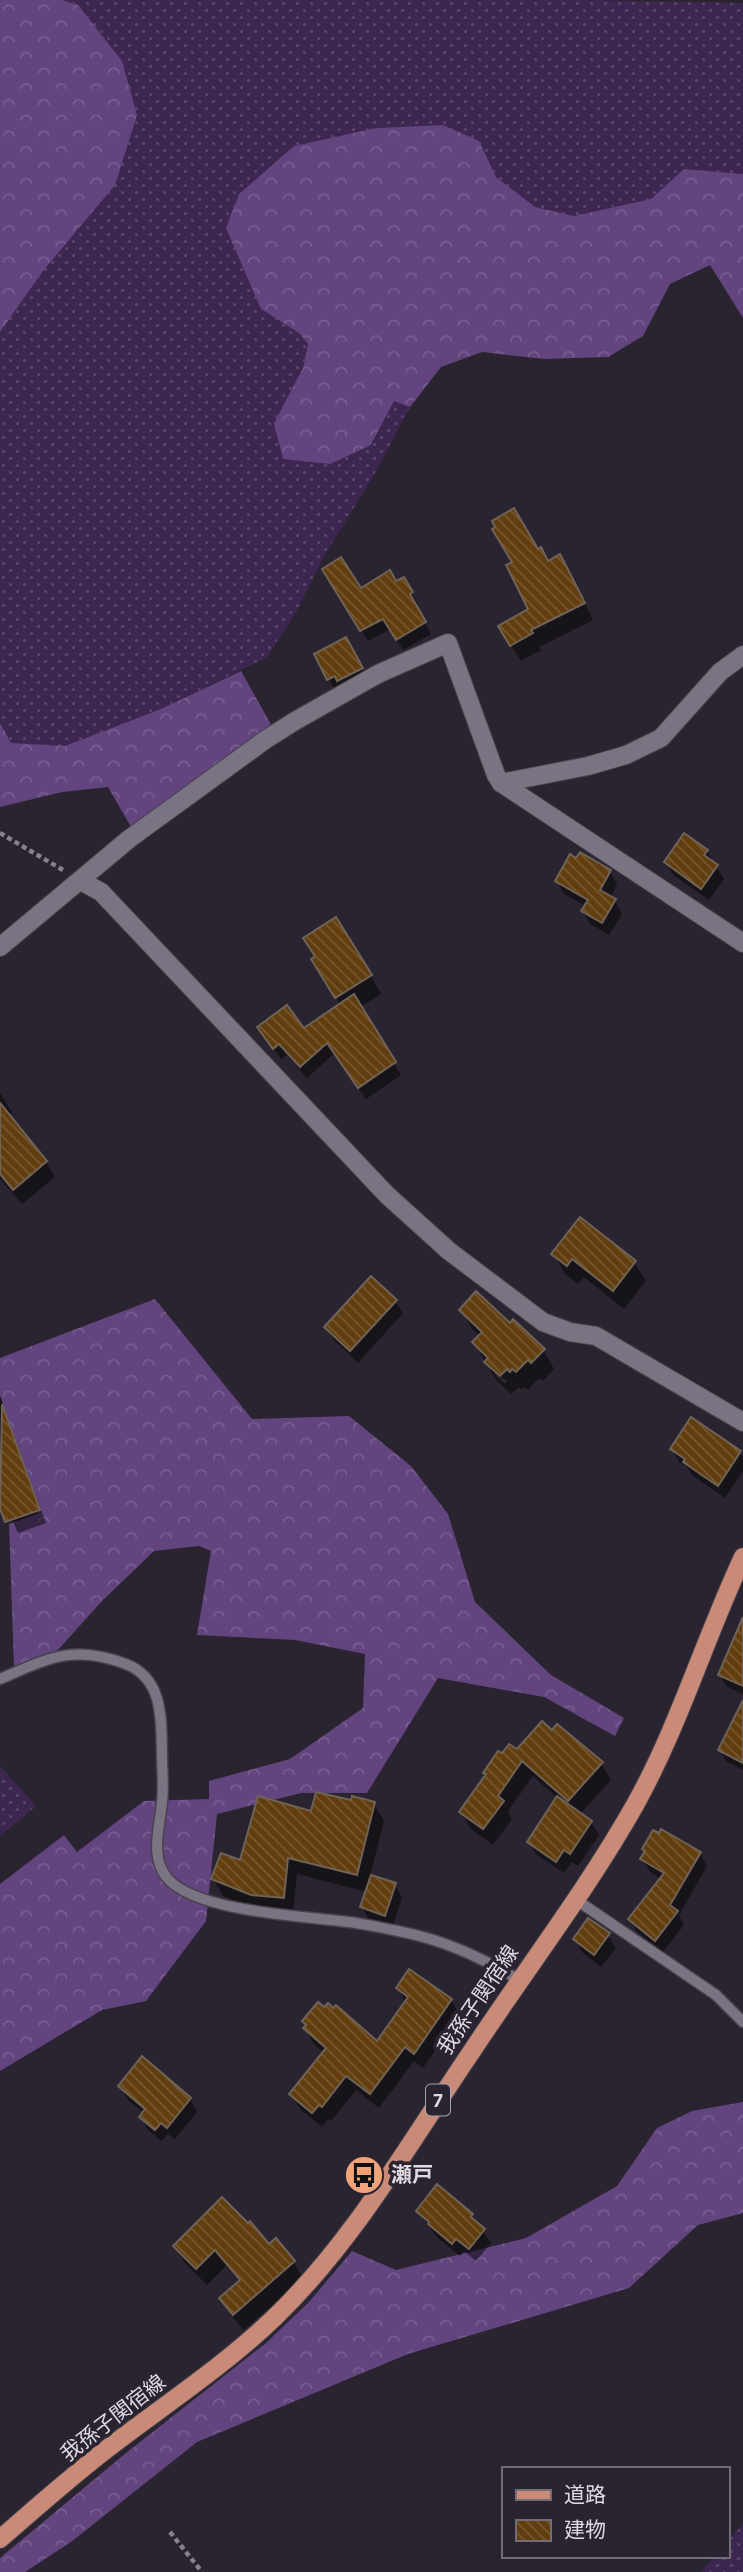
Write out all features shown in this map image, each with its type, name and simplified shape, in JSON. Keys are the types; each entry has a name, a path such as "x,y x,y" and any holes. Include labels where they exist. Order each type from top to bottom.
{"main road":[{"name":"我孫子関宿線","path":"0,2539 110,2447 241,2347 300,2290 358,2219 575,1899 636,1803 680,1708 723,1599 743,1557"}],"street":[{"path":"0,947 129,839 295,721 378,674 448,643 501,783 743,943"},
{"path":"501,783 589,766 626,755 661,738 720,672 743,655"},
{"path":"81,881 101,892 387,1195 449,1251 543,1322 570,1332 596,1336 743,1422"}],"lane":[{"path":"0,1679 43,1661 78,1653 105,1656 126,1664 136,1668 150,1681 161,1709 163,1801 158,1860 167,1878 192,1896 259,1912 356,1923 422,1937 463,1950 519,1980"},
{"path":"575,1899 716,1995 743,2022"},
{"path":"733,2011 743,2001"}],"path":[{"path":"0,833 81,881"},
{"path":"170,2532 202,2572"}],"shaded area":[{"path":"62,0 581,0 743,3 743,174 684,169 651,199 574,216 535,208 496,177 479,141 443,125 376,128 294,146 269,169 261,309 299,333 308,344 303,368 274,423 372,445 394,401 410,407 373,477 325,554 296,612 267,657 161,709 65,746 11,743 0,723 0,332 43,271 78,5"},
{"path":"0,1766 36,1806 0,1836"},
{"path":"743,2524 743,2572 701,2572 713,2558 729,2558 729,2540"}],"green space":[{"path":"0,0 62,0 78,5 122,61 137,115 115,185 43,271 0,332"},
{"path":"443,125 479,141 496,177 535,207 574,216 651,199 684,169 743,174 743,318 710,265 670,284 643,336 608,357 544,359 482,352 441,367 410,407 394,401 371,445 330,464 283,459 274,423 303,368 308,344 299,333 261,309 226,228 239,194 294,146 376,128"},
{"path":"241,671 273,728 131,827 108,787 62,792 0,807 0,723 11,743 65,746 161,709"},
{"path":"155,1299 252,1419 349,1416 411,1466 448,1514 475,1602 551,1675 624,1718 615,1736 544,1697 438,1678 367,1793 301,1793 217,1814 206,1921 146,2001 102,2010 0,2071 0,1884 64,1835 77,1852 144,1801 209,1799 209,1781 290,1759 363,1708 365,1654 295,1640 197,1635 211,1551 199,1546 154,1551 102,1601 58,1650 14,1667 9,1524 39,1513 0,1395 0,1358"},
{"path":"743,2102 743,2213 698,2225 629,2288 408,2354 197,2442 71,2542 25,2572 0,2572 0,2558 126,2453 266,2343 309,2302 352,2251 396,2270 526,2238 617,2186 657,2128 692,2111"}],"building":[{"path":"514,508 548,561 560,554 585,603 531,630 533,633 510,646 498,626 528,609 506,565 512,562 492,529 495,527 492,521"},
{"path":"341,557 361,588 390,570 396,581 404,577 426,622 396,640 383,619 360,631 322,569"},
{"path":"346,637 363,668 337,681 335,676 327,680 314,654"},
{"path":"684,833 708,850 704,855 718,865 701,889 664,862"},
{"path":"580,852 611,870 600,890 616,899 602,923 581,911 588,900 555,881 570,854 576,858"},
{"path":"336,917 372,975 335,998 311,959 315,956 303,938"},
{"path":"354,994 396,1062 358,1088 327,1043 300,1067 279,1044 273,1049 257,1027 287,1005 304,1028"},
{"path":"0,1103 47,1161 13,1190 0,1174"},
{"path":"580,1217 636,1261 613,1291 572,1259 567,1266 551,1254"},
{"path":"371,1276 397,1300 350,1351 324,1327"},
{"path":"476,1291 510,1323 513,1319 545,1349 531,1363 528,1360 516,1372 507,1369 500,1376 484,1362 488,1358 472,1342 482,1332 459,1310"},
{"path":"2,1404 40,1510 5,1522 0,1509"},
{"path":"691,1417 741,1451 718,1486 683,1462 685,1459 670,1449"},
{"path":"743,1617 743,1686 718,1675"},
{"path":"743,1700 743,1763 718,1750"},
{"path":"542,1721 552,1730 557,1724 603,1762 568,1801 522,1761 498,1796 504,1801 483,1829 459,1812 486,1774 483,1773 498,1751 502,1753 509,1744 517,1749"},
{"path":"316,1792 375,1802 357,1875 288,1858 284,1898 251,1895 211,1879 221,1853 240,1860 258,1796 311,1811"},
{"path":"557,1796 592,1821 570,1854 564,1850 556,1862 527,1842"},
{"path":"661,1829 701,1852 670,1905 678,1911 655,1941 628,1919 664,1873 640,1859 645,1851 642,1849 653,1830 659,1833"},
{"path":"371,1875 396,1883 385,1916 360,1907"},
{"path":"588,1918 610,1933 594,1955 573,1939"},
{"path":"409,1969 452,1999 414,2054 405,2047 370,2094 346,2076 322,2107 319,2105 312,2113 289,2094 326,2048 303,2028 306,2025 302,2021 318,2002 324,2007 328,2003 333,2008 336,2005 377,2041 408,1997 396,1988"},
{"path":"142,2056 191,2098 167,2128 161,2123 155,2130 139,2117 145,2109 118,2086"},
{"path":"437,2184 473,2214 471,2217 485,2229 469,2249 456,2239 452,2244 416,2211"},
{"path":"222,2197 248,2223 250,2221 269,2244 276,2238 295,2261 233,2315 219,2298 240,2280 215,2250 196,2269 173,2246"}],"place":[{"name":"瀬戸","path":"364,2175"}]}
